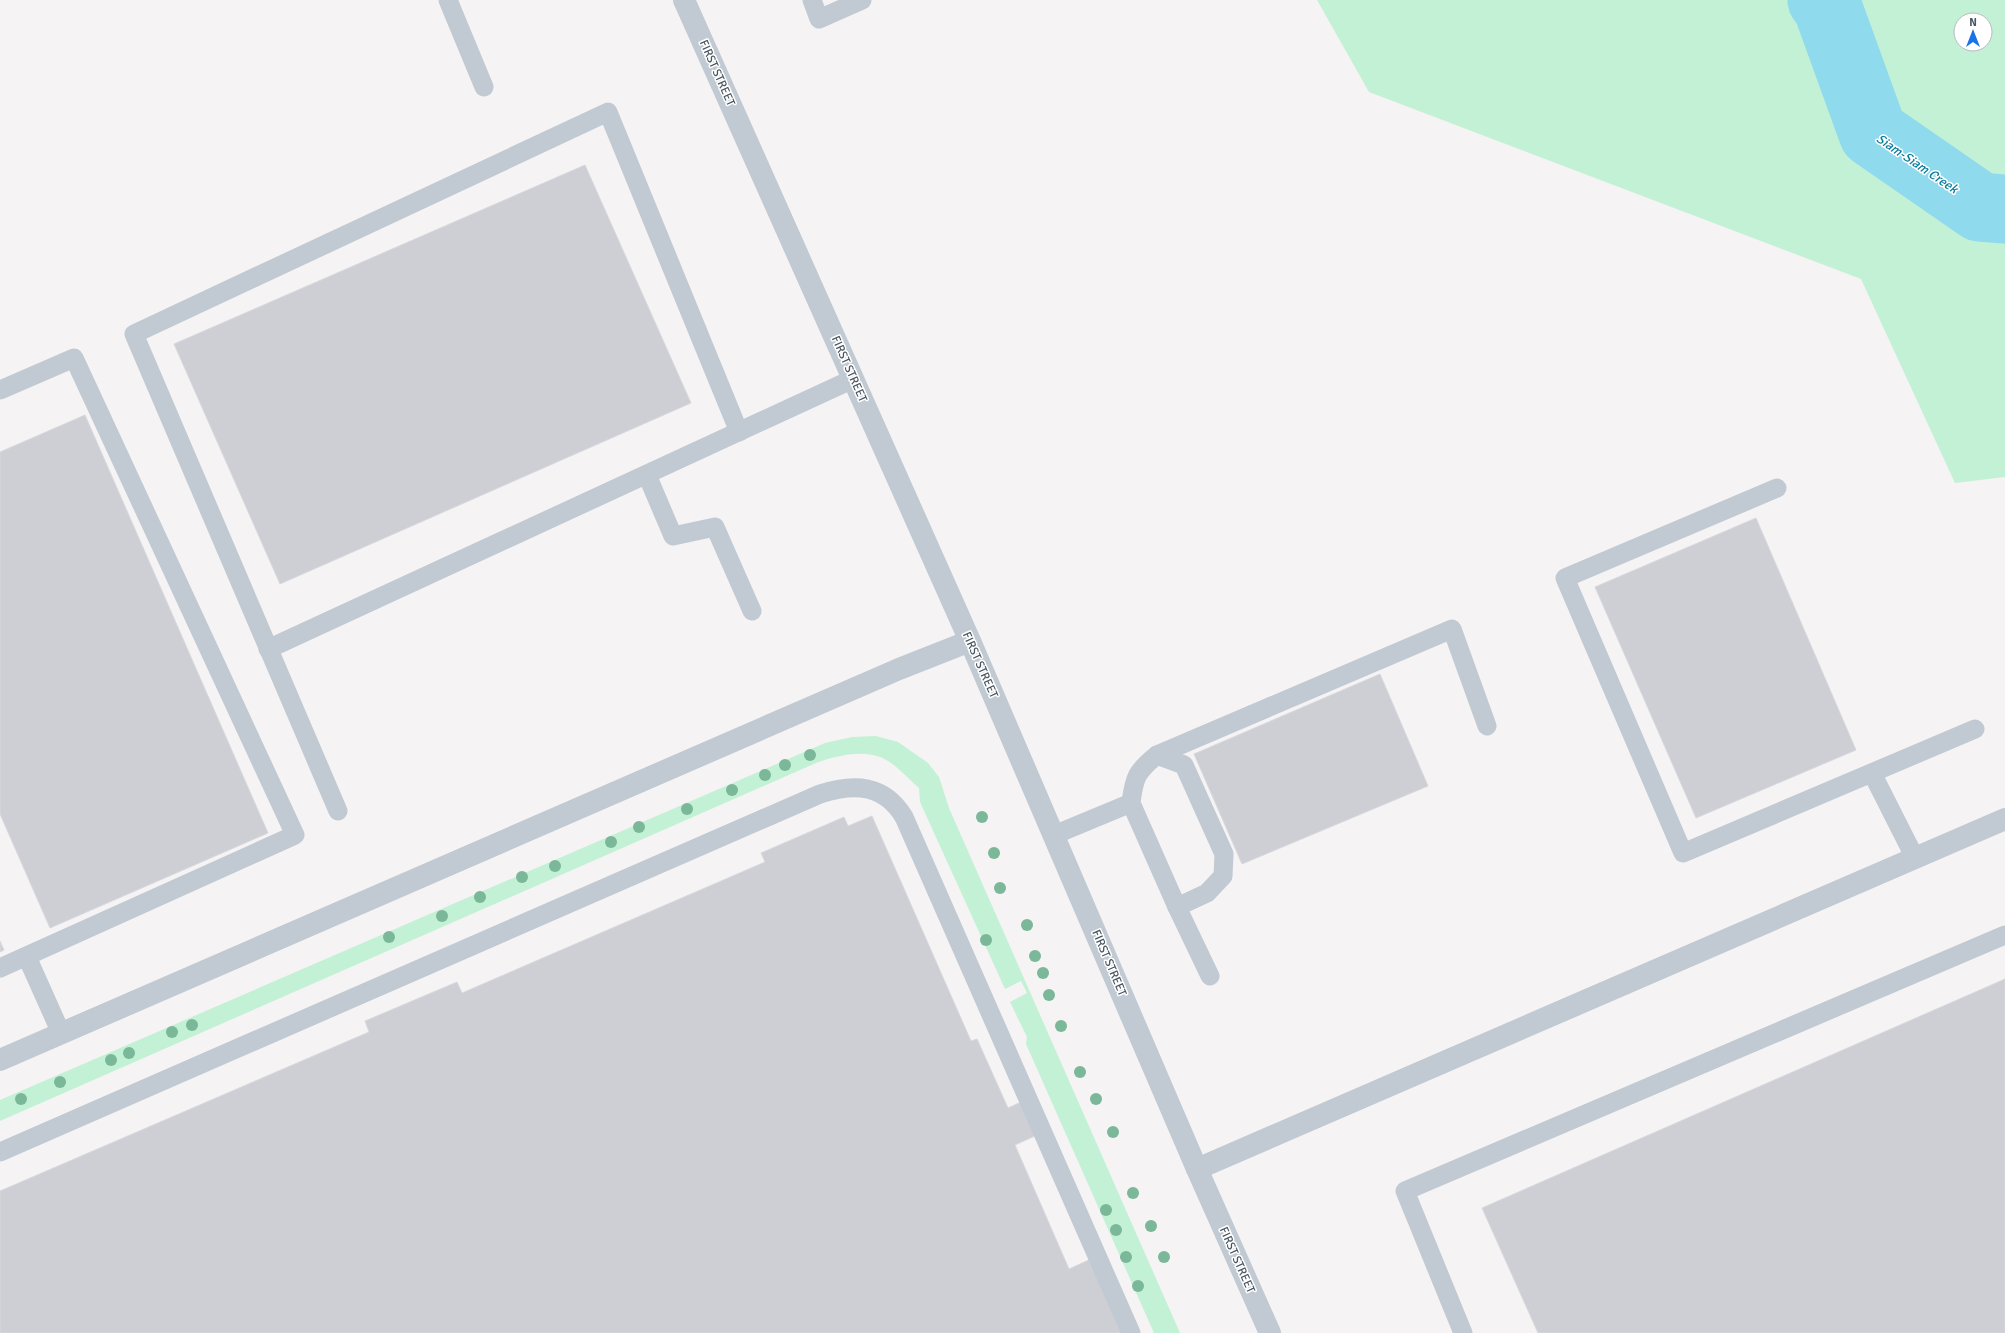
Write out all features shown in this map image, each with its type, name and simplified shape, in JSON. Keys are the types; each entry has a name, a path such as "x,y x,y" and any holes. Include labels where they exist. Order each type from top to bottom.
{"street":[{"name":"FIRST STREET","path":"684,0 970,640 1197,1169 1270,1333"},
{"path":"0,1060 899,669 970,640"},
{"path":"1197,1169 2005,819"}],"lane":[{"path":"448,0 484,87"},
{"path":"812,0 819,19 862,0"},
{"path":"338,811 134,334 608,112 739,432"},
{"path":"0,390 74,358 295,835 0,968"},
{"path":"268,650 853,379"},
{"path":"647,475 673,536 715,527 752,611"},
{"path":"1777,488 1565,578 1683,853 1975,729"},
{"path":"1210,976 1177,907 1131,803 1133,788 1140,769 1157,755 1452,629 1487,726"},
{"path":"1157,755 1184,765 1224,854 1223,876 1208,893 1177,907"},
{"path":"1872,773 1914,858"},
{"path":"0,1152 820,794 840,788 861,788 877,791 888,797 898,806 904,817 1131,1333"},
{"path":"1054,835 1131,803"},
{"path":"1463,1333 1405,1191 2005,935"},
{"path":"27,957 61,1033"}],"green space":[{"path":"1317,0 2005,0 2005,477 1955,483 1861,279 1369,92"},
{"path":"876,736 898,742 928,763 939,777 949,808 1180,1333 1154,1333 1026,1044 1027,1037 1010,1002 1027,993 1021,981 1005,989 920,802 919,788 891,763 874,755 844,755 816,763 0,1121 0,1100 825,743 852,737"}],"building":[{"path":"585,165 691,403 280,584 174,344"},
{"path":"85,415 268,833 50,928 0,814 0,452"},
{"path":"1756,518 1856,750 1696,818 1595,587"},
{"path":"1380,674 1428,786 1242,864 1194,754"},
{"path":"872,816 971,1041 977,1039 1008,1108 1021,1102 1035,1136 1015,1145 1069,1269 1091,1259 1123,1333 0,1333 0,1191 369,1032 365,1021 457,982 462,993 765,862 761,853 844,817 848,826"},
{"path":"0,941 4,950 0,952"},
{"path":"2005,979 2005,1333 1538,1333 1482,1208"}],"waterway":[{"name":"Siam-Siam Creek","path":"1822,0 1826,3 1873,133 1980,207 2005,209"}]}
